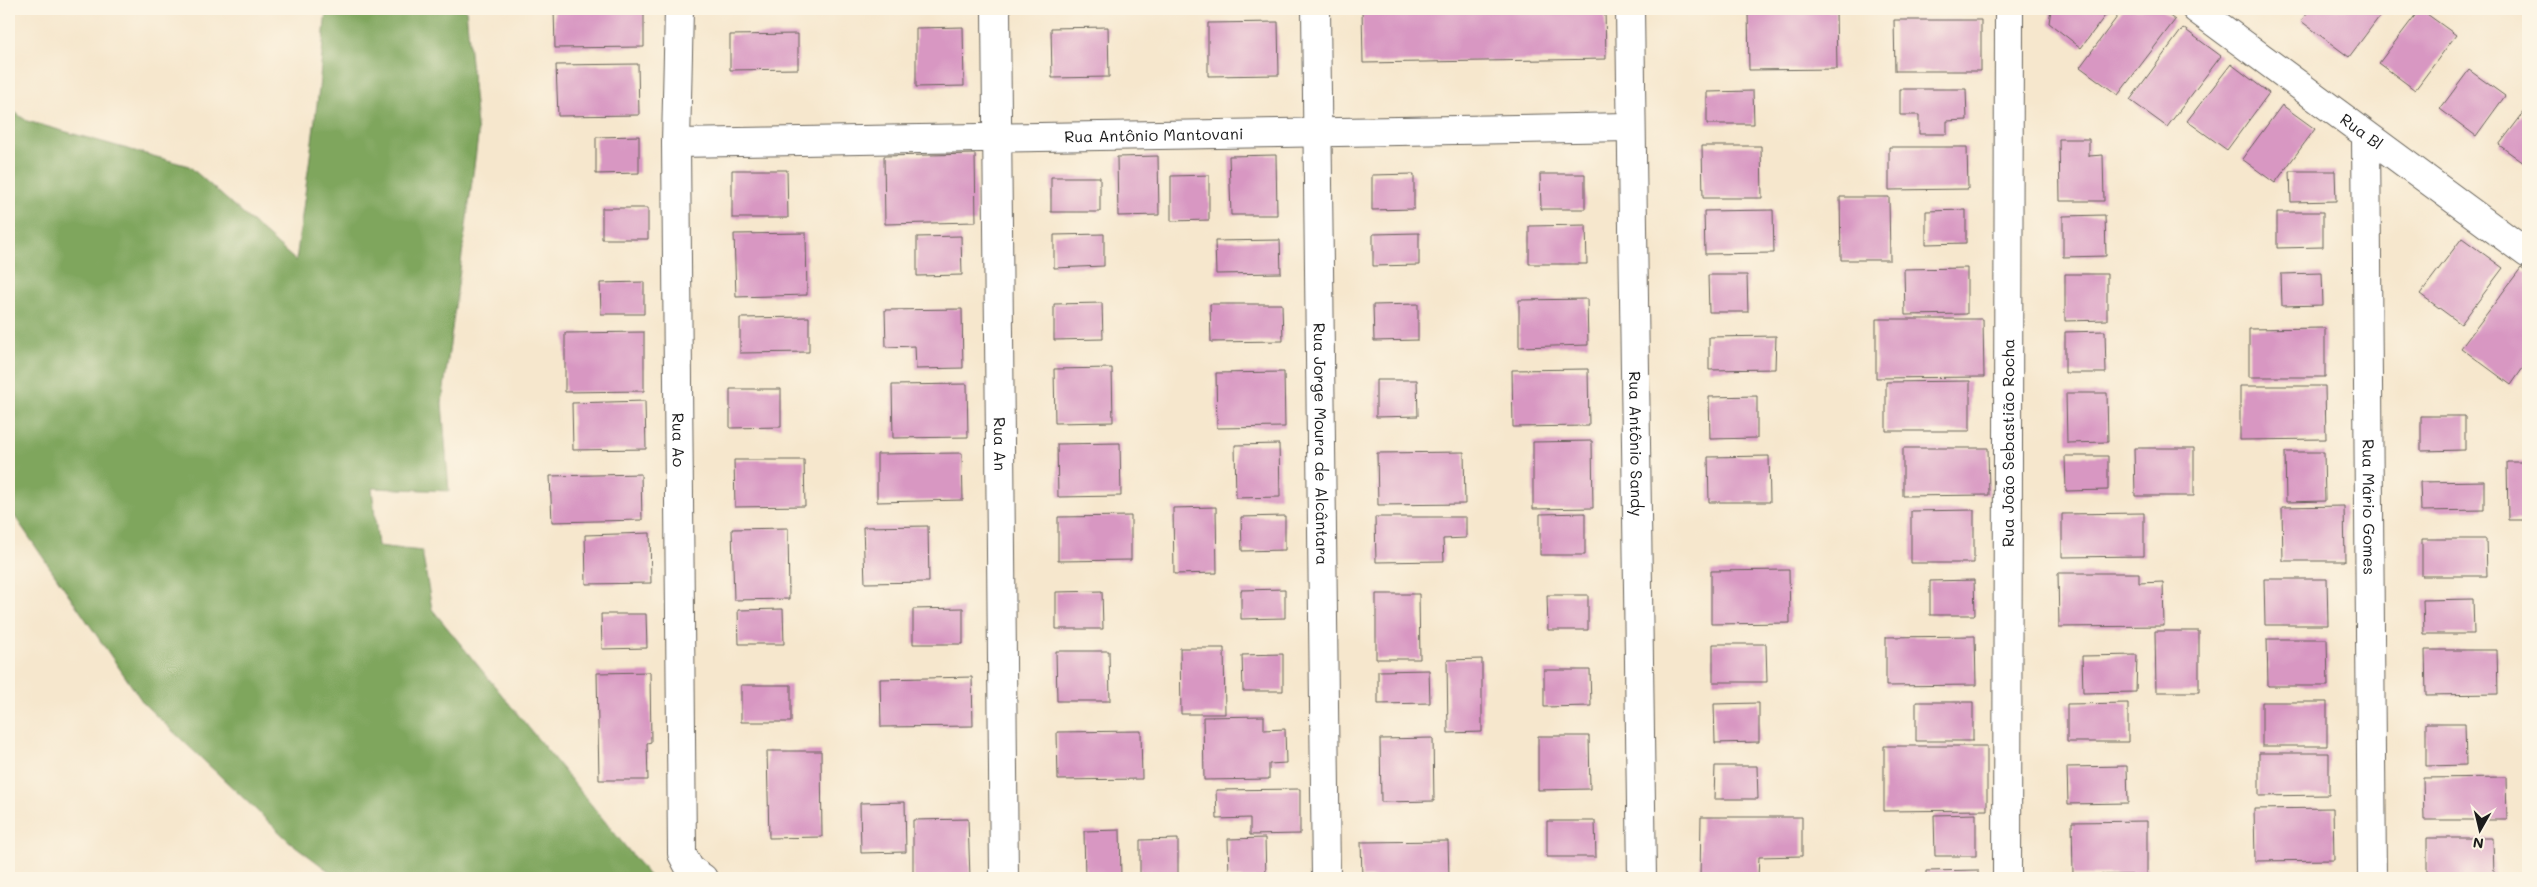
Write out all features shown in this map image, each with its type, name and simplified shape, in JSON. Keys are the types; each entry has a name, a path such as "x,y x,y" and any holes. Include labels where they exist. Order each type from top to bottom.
{"street":[{"name":"Rua Ao","path":"679,9 676,143 682,854 697,874"},
{"name":"Rua An","path":"996,9 1004,878"},
{"name":"Rua Jorge Moura de Alcântara","path":"1316,9 1326,878"},
{"name":"Rua Antônio Sandy","path":"1630,9 1630,127 1642,878"},
{"name":"Rua João Sebastião Rocha","path":"2007,878 2009,9"},
{"name":"Rua Bl","path":"2196,9 2528,254"},
{"name":"Rua Antônio Mantovani","path":"676,143 1630,127"},
{"name":"Rua Mário Gomes","path":"2366,136 2372,878"}],"green space":[{"path":"326,9 466,9 478,137 442,403 449,491 372,488 378,546 422,551 432,609 651,878 338,878 290,842 144,704 9,508 9,108 27,121 189,166 296,261 319,89"}],"building":[{"path":"554,9 644,9 644,47 555,48"},
{"path":"744,9 801,9 801,12 744,12"},
{"path":"875,9 974,9 974,11 875,13"},
{"path":"1362,9 1605,9 1606,59 1363,63"},
{"path":"2051,9 2110,9 2081,48 2049,23"},
{"path":"2123,9 2160,9 2175,20 2118,95 2080,67"},
{"path":"2310,9 2385,9 2349,57 2301,21"},
{"path":"2420,9 2456,35 2415,90 2379,63"},
{"path":"1836,11 1837,69 1749,70 1748,12"},
{"path":"1894,20 1981,20 1981,71 1895,71"},
{"path":"1278,22 1279,75 1208,76 1208,23"},
{"path":"963,27 964,86 916,87 916,28"},
{"path":"1108,27 1109,77 1052,78 1051,28"},
{"path":"2183,28 2221,56 2167,127 2130,100"},
{"path":"798,34 798,69 730,70 730,35"},
{"path":"638,64 639,115 558,116 556,65"},
{"path":"2231,64 2269,93 2227,150 2187,121"},
{"path":"2469,70 2505,96 2476,136 2440,109"},
{"path":"1900,89 1966,89 1967,120 1947,121 1947,134 1919,134 1919,115 1900,115"},
{"path":"1753,91 1754,124 1707,124 1707,92"},
{"path":"2282,105 2315,129 2275,183 2242,159"},
{"path":"2528,107 2528,166 2499,145"},
{"path":"639,136 639,173 596,174 596,137"},
{"path":"2059,139 2089,139 2089,156 2103,155 2104,201 2060,201"},
{"path":"1702,146 1761,146 1762,198 1703,198"},
{"path":"1889,147 1967,147 1968,189 1889,190"},
{"path":"975,154 976,222 885,224 884,156"},
{"path":"1276,155 1277,215 1231,215 1229,156"},
{"path":"1158,156 1159,215 1118,216 1117,157"},
{"path":"732,170 787,170 788,218 732,218"},
{"path":"2290,171 2335,171 2336,201 2291,202"},
{"path":"1414,174 1414,209 1372,210 1372,175"},
{"path":"1540,174 1585,174 1585,209 1541,209"},
{"path":"1209,175 1209,220 1171,221 1171,176"},
{"path":"1051,177 1100,177 1100,212 1051,212"},
{"path":"1840,197 1889,197 1890,260 1841,260"},
{"path":"602,208 648,208 648,239 602,239"},
{"path":"1773,210 1774,253 1705,254 1704,211"},
{"path":"1966,210 1966,243 1926,244 1926,211"},
{"path":"2277,212 2323,212 2323,247 2277,248"},
{"path":"2105,215 2106,256 2063,257 2063,216"},
{"path":"1586,225 1587,264 1529,264 1529,226"},
{"path":"806,233 807,295 736,297 734,234"},
{"path":"1419,233 1419,265 1373,266 1373,234"},
{"path":"1104,234 1104,266 1054,268 1054,235"},
{"path":"961,236 962,275 917,276 917,237"},
{"path":"2462,238 2503,268 2461,324 2420,294"},
{"path":"1280,240 1281,273 1216,274 1215,241"},
{"path":"1967,268 1967,314 1905,315 1904,269"},
{"path":"2521,268 2528,273 2528,361 2511,385 2461,348"},
{"path":"2322,273 2323,305 2282,306 2281,274"},
{"path":"2065,274 2107,274 2107,320 2065,321"},
{"path":"1708,275 1747,275 1748,312 1709,312"},
{"path":"644,282 644,314 601,314 600,283"},
{"path":"1587,299 1588,345 1519,347 1519,300"},
{"path":"1102,303 1103,339 1054,340 1054,304"},
{"path":"1210,304 1282,304 1283,341 1211,342"},
{"path":"1418,304 1418,340 1374,341 1373,305"},
{"path":"962,309 963,368 916,369 915,346 886,347 885,310"},
{"path":"809,317 809,352 740,353 740,318"},
{"path":"1876,319 1983,319 1984,377 1876,378"},
{"path":"2325,328 2325,377 2249,377 2249,329"},
{"path":"2105,331 2106,373 2065,373 2065,332"},
{"path":"644,332 644,391 565,392 565,333"},
{"path":"1776,336 1775,369 1709,370 1709,337"},
{"path":"1112,368 1113,422 1055,423 1054,369"},
{"path":"1588,369 1589,426 1513,427 1512,370"},
{"path":"1284,372 1285,427 1217,428 1216,373"},
{"path":"1376,380 1417,380 1418,416 1376,417"},
{"path":"1970,381 1970,431 1886,431 1886,382"},
{"path":"967,384 968,437 893,438 892,385"},
{"path":"2240,386 2325,386 2326,439 2240,440"},
{"path":"730,389 781,389 781,427 730,428"},
{"path":"2066,393 2107,393 2108,442 2067,443"},
{"path":"1757,396 1757,438 1710,439 1709,397"},
{"path":"645,401 646,449 573,450 572,403"},
{"path":"2421,416 2465,416 2465,450 2421,451"},
{"path":"1592,441 1593,508 1533,509 1533,442"},
{"path":"1120,443 1121,496 1058,497 1057,444"},
{"path":"1279,444 1280,497 1236,498 1235,445"},
{"path":"1903,448 1988,448 1989,495 1903,496"},
{"path":"2134,448 2194,448 2194,496 2135,496"},
{"path":"1464,452 1465,504 1378,505 1377,453"},
{"path":"2285,452 2324,452 2325,501 2286,502"},
{"path":"962,453 963,500 877,502 877,454"},
{"path":"1769,456 1770,502 1709,502 1708,457"},
{"path":"2065,456 2108,456 2108,490 2066,491"},
{"path":"734,460 804,460 805,506 735,507"},
{"path":"2507,462 2528,462 2528,520 2508,520"},
{"path":"641,474 642,520 552,522 550,476"},
{"path":"2484,481 2484,510 2421,511 2420,482"},
{"path":"2344,506 2345,561 2283,561 2282,507"},
{"path":"1216,507 1217,573 1174,574 1173,508"},
{"path":"1974,510 1974,563 1911,563 1911,511"},
{"path":"1585,513 1585,555 1540,555 1540,514"},
{"path":"2144,513 2144,556 2062,557 2062,514"},
{"path":"1131,516 1131,560 1058,561 1058,517"},
{"path":"1285,516 1285,550 1242,551 1241,517"},
{"path":"1375,517 1466,517 1466,538 1443,539 1444,561 1376,562"},
{"path":"928,526 929,582 865,583 863,527"},
{"path":"788,528 789,599 734,600 732,529"},
{"path":"650,533 651,583 586,584 585,535"},
{"path":"2422,539 2486,539 2487,576 2422,576"},
{"path":"1789,570 1790,623 1711,624 1711,571"},
{"path":"2058,573 2139,573 2139,583 2163,582 2164,626 2059,627"},
{"path":"2264,579 2327,579 2328,625 2265,625"},
{"path":"1974,580 1975,615 1930,615 1930,581"},
{"path":"1285,589 1285,618 1241,619 1241,590"},
{"path":"1102,591 1103,629 1056,629 1056,592"},
{"path":"1376,594 1419,594 1420,659 1376,659"},
{"path":"1547,595 1588,595 1588,630 1548,630"},
{"path":"2473,599 2474,634 2424,634 2423,600"},
{"path":"963,608 963,644 913,644 913,609"},
{"path":"783,609 784,644 739,644 738,610"},
{"path":"601,614 646,614 647,648 602,649"},
{"path":"2155,631 2199,631 2199,692 2156,692"},
{"path":"1975,636 1976,685 1886,686 1886,637"},
{"path":"2267,639 2327,639 2328,686 2268,686"},
{"path":"1713,644 1766,644 1767,682 1713,682"},
{"path":"1180,648 1224,648 1225,714 1181,714"},
{"path":"2425,650 2497,650 2498,694 2426,695"},
{"path":"1056,651 1109,651 1110,701 1057,701"},
{"path":"1283,654 1283,691 1243,691 1242,655"},
{"path":"2137,655 2136,692 2083,693 2082,656"},
{"path":"1482,659 1482,732 1448,733 1447,660"},
{"path":"1429,670 1430,703 1378,704 1378,671"},
{"path":"1544,670 1590,670 1591,706 1544,707"},
{"path":"650,672 651,742 647,743 648,780 599,780 597,673"},
{"path":"972,677 973,726 881,727 880,679"},
{"path":"741,685 791,685 791,722 741,722"},
{"path":"1916,702 1973,702 1973,741 1916,741"},
{"path":"2262,702 2327,702 2327,746 2262,746"},
{"path":"1759,703 1759,742 1715,743 1714,704"},
{"path":"2128,703 2128,742 2067,742 2067,704"},
{"path":"1264,716 1264,730 1285,729 1286,763 1269,764 1269,779 1204,780 1203,717"},
{"path":"2426,723 2465,723 2466,765 2426,766"},
{"path":"1141,731 1142,779 1058,780 1057,732"},
{"path":"1538,736 1589,736 1590,789 1538,790"},
{"path":"1433,738 1434,801 1381,802 1380,739"},
{"path":"1884,746 1987,746 1987,810 1884,811"},
{"path":"767,751 821,751 822,837 769,838"},
{"path":"2259,753 2329,753 2329,795 2259,796"},
{"path":"1715,766 1757,766 1758,799 1714,799"},
{"path":"2127,766 2128,803 2068,804 2067,767"},
{"path":"2506,777 2507,820 2424,820 2423,778"},
{"path":"1300,789 1300,834 1250,835 1250,818 1217,819 1216,790"},
{"path":"905,802 906,852 861,853 860,803"},
{"path":"2333,808 2334,860 2255,861 2254,809"},
{"path":"1976,814 1976,856 1935,856 1934,815"},
{"path":"1701,817 1802,817 1802,856 1759,857 1758,878 1700,878"},
{"path":"968,819 970,878 913,878 913,820"},
{"path":"1547,821 1595,821 1596,857 1547,857"},
{"path":"2147,821 2147,875 2073,875 2072,822"},
{"path":"1120,830 1121,878 1085,878 1084,831"},
{"path":"1265,838 1266,878 1229,878 1228,839"},
{"path":"2427,838 2493,838 2494,878 2427,878"},
{"path":"1178,839 1178,878 1140,878 1140,840"},
{"path":"1448,841 1449,878 1362,878 1361,842"},
{"path":"1978,870 1978,878 1926,878 1926,871"}]}
